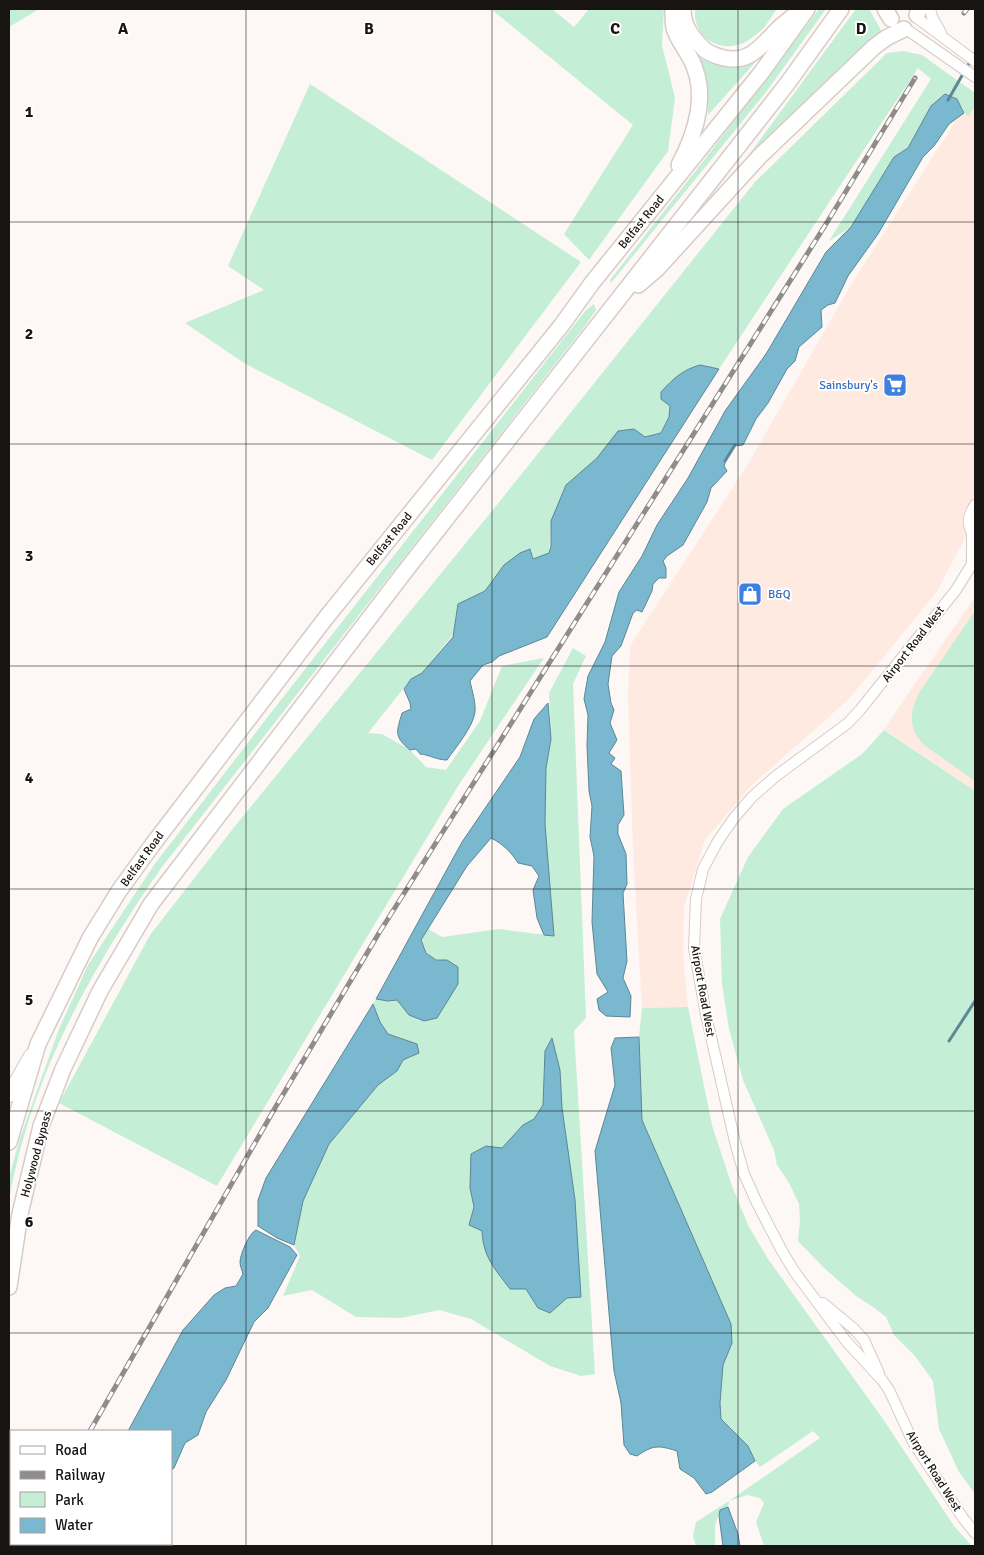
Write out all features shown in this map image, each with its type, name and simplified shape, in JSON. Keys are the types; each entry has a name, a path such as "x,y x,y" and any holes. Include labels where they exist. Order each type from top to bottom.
{"highway":[{"path":"666,191 690,142 700,102 699,82 693,64 674,28 673,9"},
{"path":"683,9 683,17 688,32 703,49 725,59 745,57 761,49 780,28 802,9"},
{"name":"Belfast Road","path":"38,1044 90,938 119,891 152,844 325,619 561,326 592,283 761,73 808,9"},
{"path":"616,303 787,84 841,9"},
{"path":"616,303 657,269 759,157 874,47 886,38 905,29"},
{"name":"Holywood Bypass","path":"9,1287 20,1214 41,1126 70,1055 100,991 151,904 403,574 616,303"},
{"path":"9,1142 38,1044"}],"main road":[{"name":"Belfast Road","path":"9,1095 38,1044"}],"street":[{"path":"890,12 896,27 905,29 974,77"},
{"path":"905,29 915,24 919,12"},
{"path":"919,12 944,38 971,58"},
{"path":"919,12 932,17 944,38"},
{"name":"Airport Road West","path":"975,505 969,516 969,522 974,534 974,561 956,590 848,723 776,776 752,797 718,841 703,869 696,899 694,948 714,1051 744,1174 756,1204 782,1251 811,1294 853,1328 864,1340 916,1447 975,1533"}],"shaded area":[{"path":"975,91 975,519 936,593 849,699 750,787 705,840 684,907 683,954 688,1007 642,1008 633,850 628,696 630,646 748,464 852,283"},
{"path":"975,597 975,791 884,729"}],"green space":[{"path":"9,9 39,9 9,27"},
{"path":"491,9 552,9 574,27 589,9 664,9 662,45 675,98 668,151 589,260 564,234 633,125"},
{"path":"695,9 777,9 764,28 756,35 743,43 729,46 713,43 701,33 695,18"},
{"path":"819,9 826,9 766,92 611,283 610,280"},
{"path":"856,9 869,9 882,32 734,175"},
{"path":"685,43 701,59 729,68 758,59 708,115 708,94"},
{"path":"903,51 922,55 975,93 975,111 973,109 968,117 957,99 931,106 908,148 894,157 851,227 829,241 931,79 918,68 719,369 700,365 662,399 670,405 669,417 661,433 645,437 634,429 618,431 597,458 566,485 551,521 549,553 533,559 531,550 485,591 458,604 454,633 422,673 411,679 368,733 382,734 410,750 426,767 446,770 480,721 502,666 544,658 458,786 217,1186 59,1103 150,935 235,826 496,506 755,182 887,53"},
{"path":"310,84 581,262 432,460 244,363 185,323 264,290 228,266"},
{"path":"594,304 596,310 585,326 162,867 136,905 88,985 48,1068 19,1156 9,1201 9,1177 20,1138 59,1029 88,965 154,865 586,310"},
{"path":"975,611 975,781 924,745 915,733 912,714 919,693"},
{"path":"573,648 586,656 573,684 586,1018 574,1031 595,1374 581,1376 550,1366 471,1319 439,1310 401,1318 356,1317 312,1290 283,1296 300,1256 294,1245 303,1201 329,1144 378,1085 397,1071 403,1060 412,1057 417,1044 388,1034 380,1022 373,1004 376,999 397,1000 409,1015 447,960 433,958 425,949 421,940 428,929 442,937 499,929 554,936 545,824 546,768 551,739 549,693"},
{"path":"884,730 975,791 975,1494 959,1472 939,1429 933,1381 915,1356 894,1335 886,1317 856,1296 824,1268 798,1241 799,1204 788,1181 777,1165 774,1150 743,1080 729,1029 722,984 720,919 748,857 783,809 862,754"},
{"path":"688,1007 712,1125 732,1186 749,1227 768,1259 883,1419 954,1526 972,1546 764,1546 756,1522 764,1503 760,1498 747,1495 729,1501 820,1438 813,1431 760,1467 748,1446 721,1419 720,1403 723,1365 732,1343 731,1324 642,1120 639,1037 642,1008"},
{"path":"729,1501 728,1507 720,1510 715,1526 715,1546 696,1546 693,1536 696,1522"}],"water":[{"path":"945,94 957,99 964,113 949,124 934,146 923,157 878,234 848,276 835,303 821,310 822,327 799,347 795,361 787,369 768,403 756,419 743,445 734,446 728,455 724,466 727,471 711,488 707,502 683,545 663,561 666,568 666,578 659,578 653,584 652,591 642,612 637,610 633,613 621,646 612,656 608,684 614,710 610,723 617,740 609,753 615,758 611,764 621,771 624,815 618,825 618,834 626,854 627,884 623,893 627,961 623,978 631,996 630,1017 606,1016 599,1010 597,999 608,992 597,974 592,922 594,856 590,837 592,806 589,791 587,746 588,715 584,699 588,676 605,642 619,592 642,556 657,525 688,478 725,411 766,354 826,252 851,227 894,157 908,148 931,106"},
{"path":"700,365 719,369 547,637 499,656 492,662 483,665 470,681 475,704 474,718 464,737 447,760 420,754 416,749 410,750 401,741 398,733 402,713 411,709 404,689 411,679 422,673 453,637 458,604 485,591 504,565 520,553 530,549 533,559 549,553 551,546 551,521 566,485 597,458 618,431 634,429 645,437 661,433 669,417 670,406 661,399 661,392 678,376"},
{"path":"548,703 551,739 546,768 545,824 554,936 544,935 537,918 533,890 539,876 532,866 518,863 513,855 491,838 467,866 421,940 426,953 436,960 447,960 458,967 458,984 437,1018 424,1021 409,1015 397,1000 376,999 462,842 520,757 534,719"},
{"path":"373,1004 380,1022 388,1034 417,1044 419,1053 403,1060 397,1071 378,1085 329,1144 303,1201 294,1245 277,1238 258,1226 258,1200 266,1178"},
{"path":"639,1037 642,1120 731,1324 732,1343 723,1365 720,1403 721,1419 748,1446 755,1461 712,1492 706,1494 694,1478 680,1469 677,1451 656,1447 637,1456 630,1454 624,1445 621,1403 614,1371 595,1151 615,1085 611,1048 615,1038"},
{"path":"552,1038 560,1070 562,1108 575,1200 581,1297 567,1298 550,1313 538,1308 526,1289 510,1289 487,1256 482,1231 469,1225 474,1207 470,1188 471,1154 486,1146 502,1148 523,1125 534,1119 543,1105 545,1051"},
{"path":"256,1230 290,1247 297,1255 268,1308 254,1322 226,1380 206,1412 198,1435 185,1443 172,1469 172,1430 129,1430 183,1330 214,1295 225,1288 236,1286 243,1274 240,1259 253,1232"},
{"path":"728,1507 738,1534 740,1546 723,1546 719,1516 720,1510"},
{"path":"72,1545 136,1545 136,1546"}],"waterway":[{"path":"948,100 975,53"},
{"path":"725,461 735,445"},
{"path":"949,1041 975,1001"}],"railway":[{"path":"964,13 967,9"},
{"path":"91,1430 275,1108 379,933 826,224 915,78"}],"place":[{"name":"Sainsbury's","path":"895,385"},
{"name":"B&Q","path":"750,594"}]}
